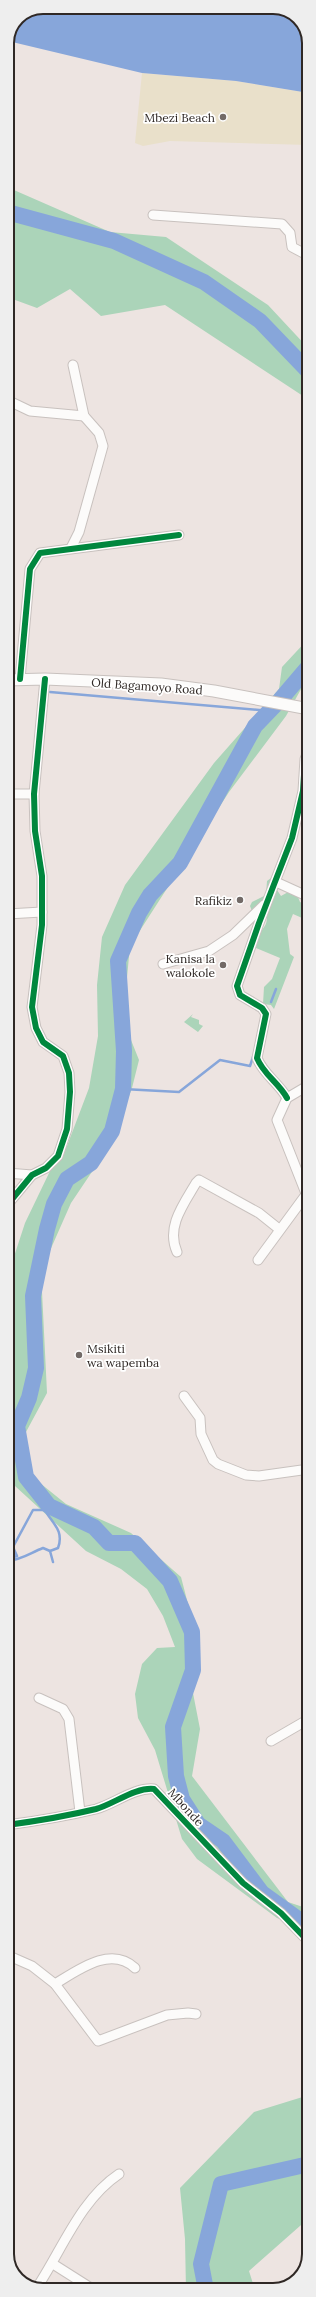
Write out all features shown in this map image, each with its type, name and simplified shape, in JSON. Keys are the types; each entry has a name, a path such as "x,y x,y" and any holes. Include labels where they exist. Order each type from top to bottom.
{"main road":[{"name":"Old Bagamoyo Road","path":"14,679 45,679 161,684 302,707"}],"street":[{"path":"153,215 282,224 290,234 292,247 302,252"},
{"path":"71,548 79,532 103,446 99,433 84,416 73,364"},
{"path":"14,403 30,411 84,416"},
{"path":"20,679 30,569 40,553 179,535"},
{"path":"14,1197 32,1175 46,1168 58,1156 67,1129 70,1092 69,1073 63,1056 43,1042 36,1028 32,1007 42,912 42,876 36,831 34,794 45,679"},
{"path":"14,794 34,794"},
{"path":"287,1098 282,1089 273,1082 257,1058 266,1014 262,1008 238,991 238,980 266,903 276,882 296,824 302,796"},
{"path":"276,882 302,894"},
{"path":"163,964 209,950 233,935 266,903"},
{"path":"14,914 42,912"},
{"path":"302,1089 287,1098 277,1120 302,1185"},
{"path":"14,1174 32,1175"},
{"path":"177,1252 172,1242 173,1226 199,1180 259,1213 279,1229"},
{"path":"258,1260 279,1229 302,1204"},
{"path":"184,1396 200,1418 201,1434 213,1460 218,1464 246,1475 259,1476 302,1471"},
{"path":"39,1698 63,1709 69,1719 80,1812"},
{"path":"271,1740 302,1723"},
{"name":"Mbonde","path":"14,1824 97,1808 148,1788 154,1789 243,1883 281,1914 302,1935"},
{"path":"14,1958 32,1966 55,1984 98,2041 167,2014 196,2014"},
{"path":"55,1984 88,1964 110,1959 127,1961 135,1968"},
{"path":"40,2283 86,2207 110,2180 119,2174"},
{"path":"52,2264 83,2283"}],"green space":[{"path":"14,190 110,232 166,237 268,305 302,341 302,395 165,305 101,316 70,289 37,308 14,300"},
{"path":"302,646 302,687 286,716 229,792 130,946 123,1020 139,1060 132,1088 112,1142 71,1203 41,1271 47,1393 26,1432 24,1463 35,1479 66,1504 131,1533 181,1577 194,1627 193,1693 200,1729 192,1776 288,1902 302,1907 302,1927 277,1918 197,1859 182,1839 155,1750 138,1718 135,1694 142,1664 157,1648 175,1647 163,1616 147,1589 121,1569 86,1551 14,1484 14,1257 25,1223 50,1171 67,1146 89,1088 98,1036 97,985 102,937 125,885 214,763 279,689 282,667"},
{"path":"271,878 275,878 277,890 281,896 290,891 296,892 300,902 302,903 302,918 293,914 287,929 290,954 294,957 274,1009 271,1005 263,1004 264,987 272,979 280,958 256,948 252,942 256,930 262,930 266,925 267,919 266,914 252,911 250,906 252,902 266,895 267,881"},
{"path":"193,1014 191,1017 199,1020 199,1024 203,1026 198,1032 184,1022"},
{"path":"302,2097 302,2224 249,2271 253,2283 186,2283 185,2239 180,2188 254,2112"}],"sand":[{"name":"Mbezi Beach","path":"142,73 236,81 302,92 302,145 170,141 143,146 135,143"}],"water":[{"path":"43,14 275,14 284,16 292,21 299,30 302,39 302,92 236,81 142,73 14,42 16,32 22,22 32,16"}],"waterway":[{"path":"14,214 114,241 204,282 260,321 302,365"},
{"path":"302,674 255,726 180,863 150,895 139,913 118,961 124,1051 123,1089 112,1131 91,1163 67,1179 54,1204 47,1229 33,1296 36,1368 29,1398 17,1426 26,1477 49,1506 94,1527 109,1543 135,1543 170,1581 192,1632 193,1670 173,1727 176,1776 182,1799 198,1824 223,1841 262,1893 302,1922"},
{"path":"50,692 270,711"},
{"path":"271,1002 276,989"},
{"path":"123,1089 179,1092 220,1060 250,1066 253,1057"},
{"path":"39,1493 42,1505 56,1526 60,1536 58,1548 50,1551 53,1562"},
{"path":"14,1545 33,1510 44,1510"},
{"path":"14,1560 22,1558 43,1548 50,1551"},
{"path":"14,1549 17,1556 14,1557"},
{"path":"205,2283 201,2264 221,2184 302,2166"}],"cycle path":[{"path":"20,679 30,569 40,553 179,535"},
{"path":"14,1197 32,1175 46,1168 58,1156 67,1129 70,1092 69,1073 63,1056 43,1042 36,1028 32,1007 42,925 42,876 35,831 34,794 45,679"},
{"path":"287,1098 263,1069 257,1058 266,1014 262,1008 240,995 237,986 259,923 292,838 302,795"},
{"path":"14,1824 96,1809 132,1793 147,1789 154,1789 243,1883 281,1913 302,1935"}],"place":[{"name":"Mbezi Beach","path":"223,117"},
{"name":"Rafikiz","path":"240,900"},
{"name":"Kanisa la walokole","path":"223,965"},
{"name":"Msikiti wa wapemba","path":"79,1355"}]}
